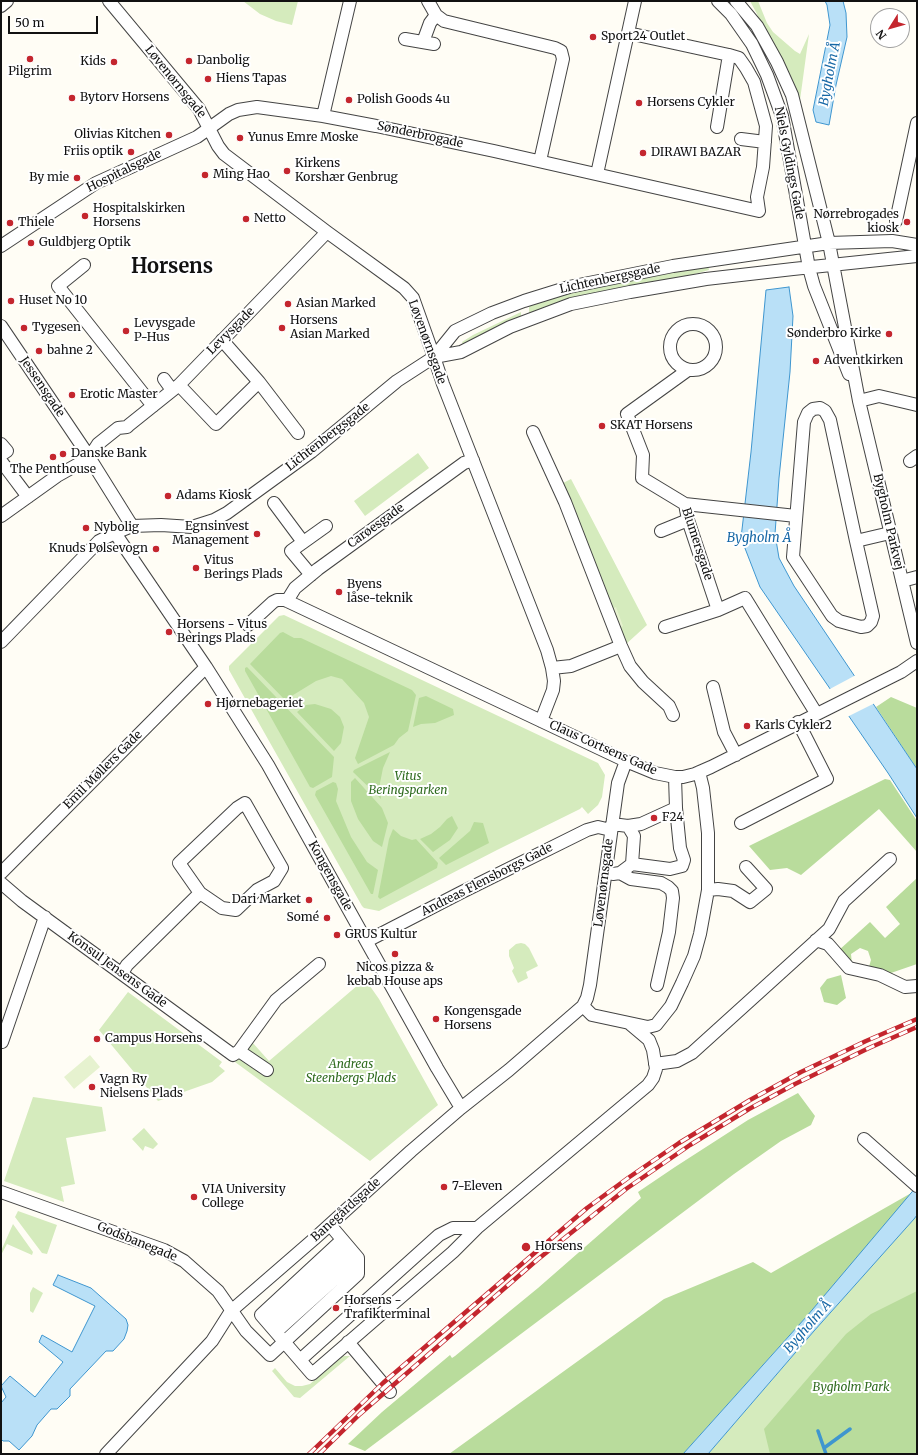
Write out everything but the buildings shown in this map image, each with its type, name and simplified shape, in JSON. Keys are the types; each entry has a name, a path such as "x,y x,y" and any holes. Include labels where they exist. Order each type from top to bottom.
{"street":[{"path":"1,6 8,1"},
{"name":"Løvenørnsgade","path":"108,1 199,109 218,146 224,154 408,292 413,298 443,384 547,650 554,681 553,690 542,720"},
{"path":"323,116 350,1"},
{"path":"597,174 635,1"},
{"name":"Niels Gyldings Gade","path":"718,1 731,14 752,44 767,75 782,116 809,268"},
{"name":"Niels Gyldings Gade","path":"736,1 757,26 778,62 792,95 834,266"},
{"path":"747,1 750,17"},
{"path":"405,39 429,43 432,8"},
{"path":"432,8 444,21 555,48 561,52 562,59 540,161"},
{"path":"628,33 739,58 754,82 766,126 765,142 741,139"},
{"path":"716,127 729,55"},
{"name":"Sønderbrogade","path":"210,128 225,116 238,110 257,107 323,116 540,161 759,211 757,197 763,167 765,142"},
{"path":"896,221 917,123"},
{"name":"Hospitalsgade","path":"1,246 96,183 210,128"},
{"name":"Levysgade","path":"86,453 118,428 127,427 175,387 327,232"},
{"path":"829,243 892,241 917,245"},
{"name":"Lichtenbergsgade","path":"132,526 161,525 192,527 203,525 214,520 311,452 398,382 434,357 455,331 492,313 562,289 609,278 673,266 829,243"},
{"path":"834,266 917,256"},
{"path":"84,265 58,286 153,406"},
{"name":"Lichtenbergsgade","path":"434,357 461,352 510,326 571,304 706,279 834,266"},
{"name":"Bygholm Parkvej","path":"834,266 859,401 917,643"},
{"name":"Bygholm Parkvej","path":"809,268 814,286 859,401"},
{"name":"Jessensgade","path":"1,326 86,453"},
{"path":"222,340 259,382 298,434"},
{"name":"Blumersgade","path":"688,370 627,414 643,455 642,478 685,504 688,520 718,610"},
{"path":"164,379 216,424 259,382"},
{"path":"859,401 879,396 917,405"},
{"path":"820,408 825,411 830,420 856,541 872,616 871,622 867,626 861,627 839,621 832,616 794,557 804,422 808,413 813,409 820,408"},
{"path":"533,432 566,502 630,666 643,682 669,706 673,716"},
{"path":"1,444 7,450 1,455"},
{"path":"1,516 57,476 86,453 132,526 115,532 99,541 1,642"},
{"name":"Carøesgade","path":"287,601 295,588 311,574 464,463 472,460"},
{"path":"1,461 28,497"},
{"path":"274,503 303,542"},
{"path":"685,504 796,516"},
{"path":"661,531 688,520"},
{"path":"311,574 291,551 326,526"},
{"path":"115,532 206,667"},
{"path":"856,541 890,533"},
{"path":"902,581 917,577"},
{"path":"665,627 718,610 745,598 816,713"},
{"path":"248,625 273,602 281,599 287,601"},
{"name":"Claus Cortsens Gade","path":"287,601 542,720 626,761 655,773 675,777 684,777 700,772 736,755 798,722 900,672 917,661"},
{"path":"552,668 572,666 621,646"},
{"name":"Emil Møllers Gade","path":"1,873 206,667"},
{"name":"Kongensgade","path":"206,667 268,765 437,1068 461,1108"},
{"path":"713,687 724,732 736,755"},
{"path":"742,823 827,779 798,722"},
{"name":"Løvenørnsgade","path":"583,1006 587,998 590,985 618,783 626,761"},
{"path":"461,1108 509,1070 583,1006 592,1015 648,1027 656,1025 671,1006 694,956 700,934 708,890 708,833 700,772"},
{"path":"605,876 620,873 632,864 670,869 682,866 684,860 680,848 675,777"},
{"path":"245,803 282,868 274,881 257,890 236,910 222,908 200,893 179,863 237,808 245,803"},
{"path":"632,864 634,836 628,826 641,824 676,808"},
{"name":"Andreas Flensborgs Gade","path":"367,941 587,830 598,827 628,826"},
{"path":"655,1064 677,1061 692,1053 829,929 844,901 890,859"},
{"path":"708,890 718,889 734,891 750,902 766,889 746,867"},
{"path":"620,873 631,879 661,883 672,891 673,898 669,932 657,985"},
{"name":"Konsul Jensens Gade","path":"1,884 122,973 236,1053 267,1070"},
{"path":"122,973 127,965 200,893"},
{"path":"2,1042 45,917"},
{"path":"816,940 828,944 849,968 880,975 905,987 917,986"},
{"path":"236,1053 276,1000 319,964"},
{"path":"268,1323 312,1374 453,1252 477,1228 643,1090 653,1078 656,1069 653,1050 648,1040 630,1024"},
{"name":"Banegårdsgade","path":"231,1311 461,1108"},
{"path":"864,1139 913,1183"},
{"name":"Godsbanegade","path":"2,1195 164,1250 184,1261 209,1282 218,1291 246,1331 270,1355 284,1342"},
{"path":"284,1342 358,1274 350,1249 330,1225"},
{"path":"300,1360 438,1235 453,1228 477,1228"},
{"path":"268,1323 350,1249"},
{"path":"268,1323 350,1249"},
{"path":"106,1454 212,1341 231,1311"},
{"path":"348,1342 379,1375 390,1392"}],"green space":[{"path":"243,1 298,1 292,25 276,21 260,14"},
{"path":"750,1 758,1 767,23 773,32 800,54 809,34 800,100 809,136 806,137 757,14"},
{"path":"708,265 709,270 684,277 529,313 529,307 533,304 567,291"},
{"path":"521,312 521,317 463,345 462,342 473,335"},
{"path":"418,453 429,468 365,516 354,501"},
{"path":"571,479 647,625 625,645 561,484"},
{"path":"616,607 623,626 619,628 611,609"},
{"name":"Vitus Beringsparken","path":"284,615 598,763 605,775 602,797 598,805 588,814 582,807 379,911 364,908 229,670 229,666 279,616"},
{"path":"283,632 294,638 301,638 412,690 416,695 408,731 399,738 394,745 358,764 355,758 369,717 364,703 342,679 331,676 316,681 285,700 250,664 280,633"},
{"path":"247,667 334,757 332,777 313,788 310,787 245,671 245,668"},
{"path":"426,696 453,709 454,715 435,723 421,724 413,727 419,698"},
{"path":"891,697 917,708 917,769 876,707"},
{"path":"315,704 331,709 340,717 344,727 341,743 334,751 297,712 306,705"},
{"path":"390,752 383,768 380,783 381,799 353,772 354,770"},
{"path":"355,778 382,808 388,823 382,847 373,841 358,819 351,801 351,782"},
{"path":"885,779 890,780 917,821 917,852 879,809 801,875 787,868 770,870 749,846"},
{"path":"333,782 336,783 338,789 336,801 351,837 367,862 378,870 373,894 371,894 315,795 316,791"},
{"path":"452,816 458,828 450,840 433,852 420,839 431,834"},
{"path":"474,822 483,823 489,843 446,865 439,858 470,831"},
{"path":"393,829 401,836 412,840 416,839 438,863 437,868 380,899 378,897 389,839"},
{"path":"917,878 917,964 888,974 868,970 871,960 868,951 860,948 851,954 852,964 838,951 870,922 885,938 900,924 886,907"},
{"path":"516,944 525,944 529,948 538,966 526,972 528,978 518,983 512,971 514,968 509,956 509,950"},
{"path":"841,975 846,998 837,1005 824,1002 820,988 827,979"},
{"name":"Andreas Steenbergs Plads","path":"365,979 379,999 438,1105 370,1161 235,1062 252,1042 269,1061"},
{"path":"128,992 222,1062 219,1066 225,1071 212,1082 158,1101 99,1030"},
{"path":"90,1055 100,1067 74,1089 64,1077"},
{"path":"798,1093 815,1116 811,1125 781,1141 734,1174 365,1451 348,1444 382,1412 450,1355 452,1358 455,1356 538,1288 641,1198 638,1192 748,1120"},
{"path":"33,1097 102,1107 106,1131 66,1138 75,1184 61,1187 64,1202 4,1181"},
{"path":"144,1128 158,1144 153,1149 145,1146 143,1151 132,1139"},
{"path":"913,1192 807,1316 683,1454 449,1454 664,1299 753,1262 771,1273"},
{"path":"18,1211 57,1225 47,1254 42,1253 15,1217"},
{"name":"Bygholm Park","path":"917,1215 917,1454 708,1454 814,1331"},
{"path":"13,1224 33,1252 32,1255 7,1244 1,1255 1,1251"},
{"path":"33,1287 43,1293 33,1313 30,1311 30,1293"},
{"name":"Bygholm Park","path":"917,1291 917,1454 770,1454 764,1429 846,1334 871,1314"},
{"path":"343,1356 350,1356 300,1398 294,1397 272,1371 275,1368 287,1382 295,1386 302,1386 310,1384"}],"water":[{"path":"825,1 843,1 846,13 847,37 829,125 816,122 813,110 830,25"},
{"name":"Bygholm Å","path":"789,287 793,316 790,372 775,534 779,558 794,586 917,769 917,818 888,773 760,587 741,538 751,452 766,290"},
{"name":"Bygholm Å","path":"917,1186 917,1215 914,1219 814,1331 708,1454 683,1454 807,1316"},
{"path":"58,1275 91,1288 126,1319 128,1325 127,1331 124,1339 113,1351 106,1351 70,1389 70,1396 57,1409 51,1409 37,1425 32,1436 19,1450 9,1441 3,1441 1,1439 1,1403 6,1397 1,1386 10,1376 35,1397 63,1362 39,1342 42,1335 72,1352 95,1306 53,1285"}],"pier":[{"path":"856,675 875,703 847,717 828,690"}],"waterway":[{"path":"824,1448 850,1429"},
{"path":"818,1431 826,1454"}],"railway":[{"path":"309,1454 383,1383 587,1208 628,1178 679,1143 750,1100 801,1072 917,1019"},
{"path":"319,1454 360,1414 537,1260 626,1189 690,1145 749,1109 795,1084 869,1048 917,1027"}],"place":[{"name":"Sport24 Outlet","path":"593,37"},
{"name":"Pilgrim","path":"30,59"},
{"name":"Danbolig","path":"189,61"},
{"name":"Kids","path":"114,62"},
{"name":"Hiens Tapas","path":"208,79"},
{"name":"Bytorv Horsens","path":"72,98"},
{"name":"Polish Goods 4u","path":"349,100"},
{"name":"Horsens Cykler","path":"639,103"},
{"name":"Olivias Kitchen","path":"169,135"},
{"name":"Yunus Emre Moske","path":"240,138"},
{"name":"Friis optik","path":"131,152"},
{"name":"DIRAWI BAZAR","path":"643,153"},
{"name":"Kirkens Korshær Genbrug","path":"287,171"},
{"name":"Ming Hao","path":"205,175"},
{"name":"By mie","path":"77,178"},
{"name":"Hospitalskirken Horsens","path":"85,216"},
{"name":"Netto","path":"246,219"},
{"name":"Nørrebrogades kiosk","path":"907,222"},
{"name":"Thiele","path":"10,223"},
{"name":"Guldbjerg Optik","path":"31,243"},
{"name":"Huset No 10","path":"11,301"},
{"name":"Asian Marked","path":"288,304"},
{"name":"Tygesen","path":"24,328"},
{"name":"Horsens Asian Marked","path":"282,328"},
{"name":"Levysgade P-Hus","path":"126,331"},
{"name":"Sønderbro Kirke","path":"889,334"},
{"name":"bahne 2","path":"39,351"},
{"name":"Adventkirken","path":"816,361"},
{"name":"Erotic Master","path":"72,395"},
{"name":"SKAT Horsens","path":"602,426"},
{"name":"Danske Bank","path":"63,454"},
{"name":"The Penthouse","path":"53,457"},
{"name":"Adams Kiosk","path":"168,496"},
{"name":"Nybolig","path":"86,528"},
{"name":"Egnsinvest Management","path":"257,534"},
{"name":"Knuds Pølsevogn","path":"156,549"},
{"name":"Vitus Berings Plads","path":"196,568"},
{"name":"Byens låse-teknik","path":"339,592"},
{"name":"Horsens - Vitus Berings Plads","path":"169,632"},
{"name":"Hjørnebageriet","path":"208,704"},
{"name":"Karls Cykler2","path":"747,726"},
{"name":"F24","path":"654,818"},
{"name":"Dari Market","path":"309,900"},
{"name":"Somé","path":"327,918"},
{"name":"GRUS Kultur","path":"337,935"},
{"name":"Nicos pizza & kebab House aps","path":"395,954"},
{"name":"Kongensgade Horsens","path":"436,1019"},
{"name":"Campus Horsens","path":"97,1039"},
{"name":"Vagn Ry Nielsens Plads","path":"92,1087"},
{"name":"7-Eleven","path":"444,1187"},
{"name":"VIA University College","path":"194,1197"},
{"name":"Horsens","path":"526,1247"},
{"name":"Horsens - Trafikterminal","path":"336,1308"}],"district":[{"name":"Horsens","path":"172,267"}]}
